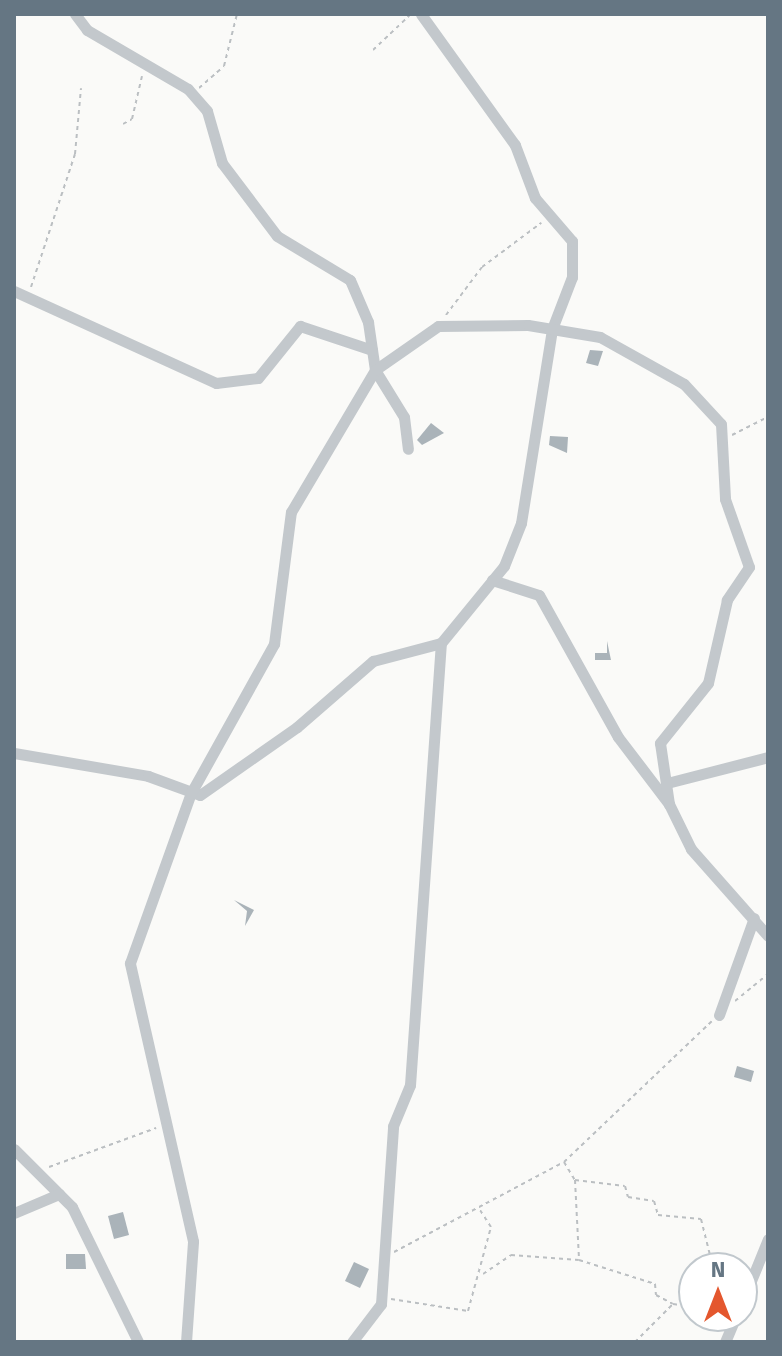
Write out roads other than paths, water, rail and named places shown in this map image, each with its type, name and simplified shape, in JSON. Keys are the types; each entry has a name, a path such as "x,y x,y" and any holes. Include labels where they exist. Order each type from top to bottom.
{"street":[{"path":"75,14 87,30 157,66 192,93 212,123 222,163 269,226 350,280 372,350 375,370 404,417 408,449"},
{"path":"352,1342 382,1298 393,1126 410,1085 425,937 433,681 441,643 492,580 521,523 552,329 574,258 572,241 535,198 515,145 421,15"},
{"path":"14,291 29,295 180,372 216,383 258,378 300,326 372,350"},
{"path":"186,1342 193,1241 130,963 191,793 274,644 291,512 375,370 438,326 552,329 600,337 649,361 691,390 727,438 725,499 749,567 724,608 721,647 708,683 660,743 669,804"},
{"path":"492,580 539,595 618,737 669,804 691,849 768,936"},
{"path":"14,753 148,776 191,793 227,778 373,661 441,643"},
{"path":"667,783 768,757"},
{"path":"719,1015 754,918"},
{"path":"14,1149 59,1194 138,1342"},
{"path":"14,1213 59,1194"},
{"path":"758,1264 768,1239"}]}
